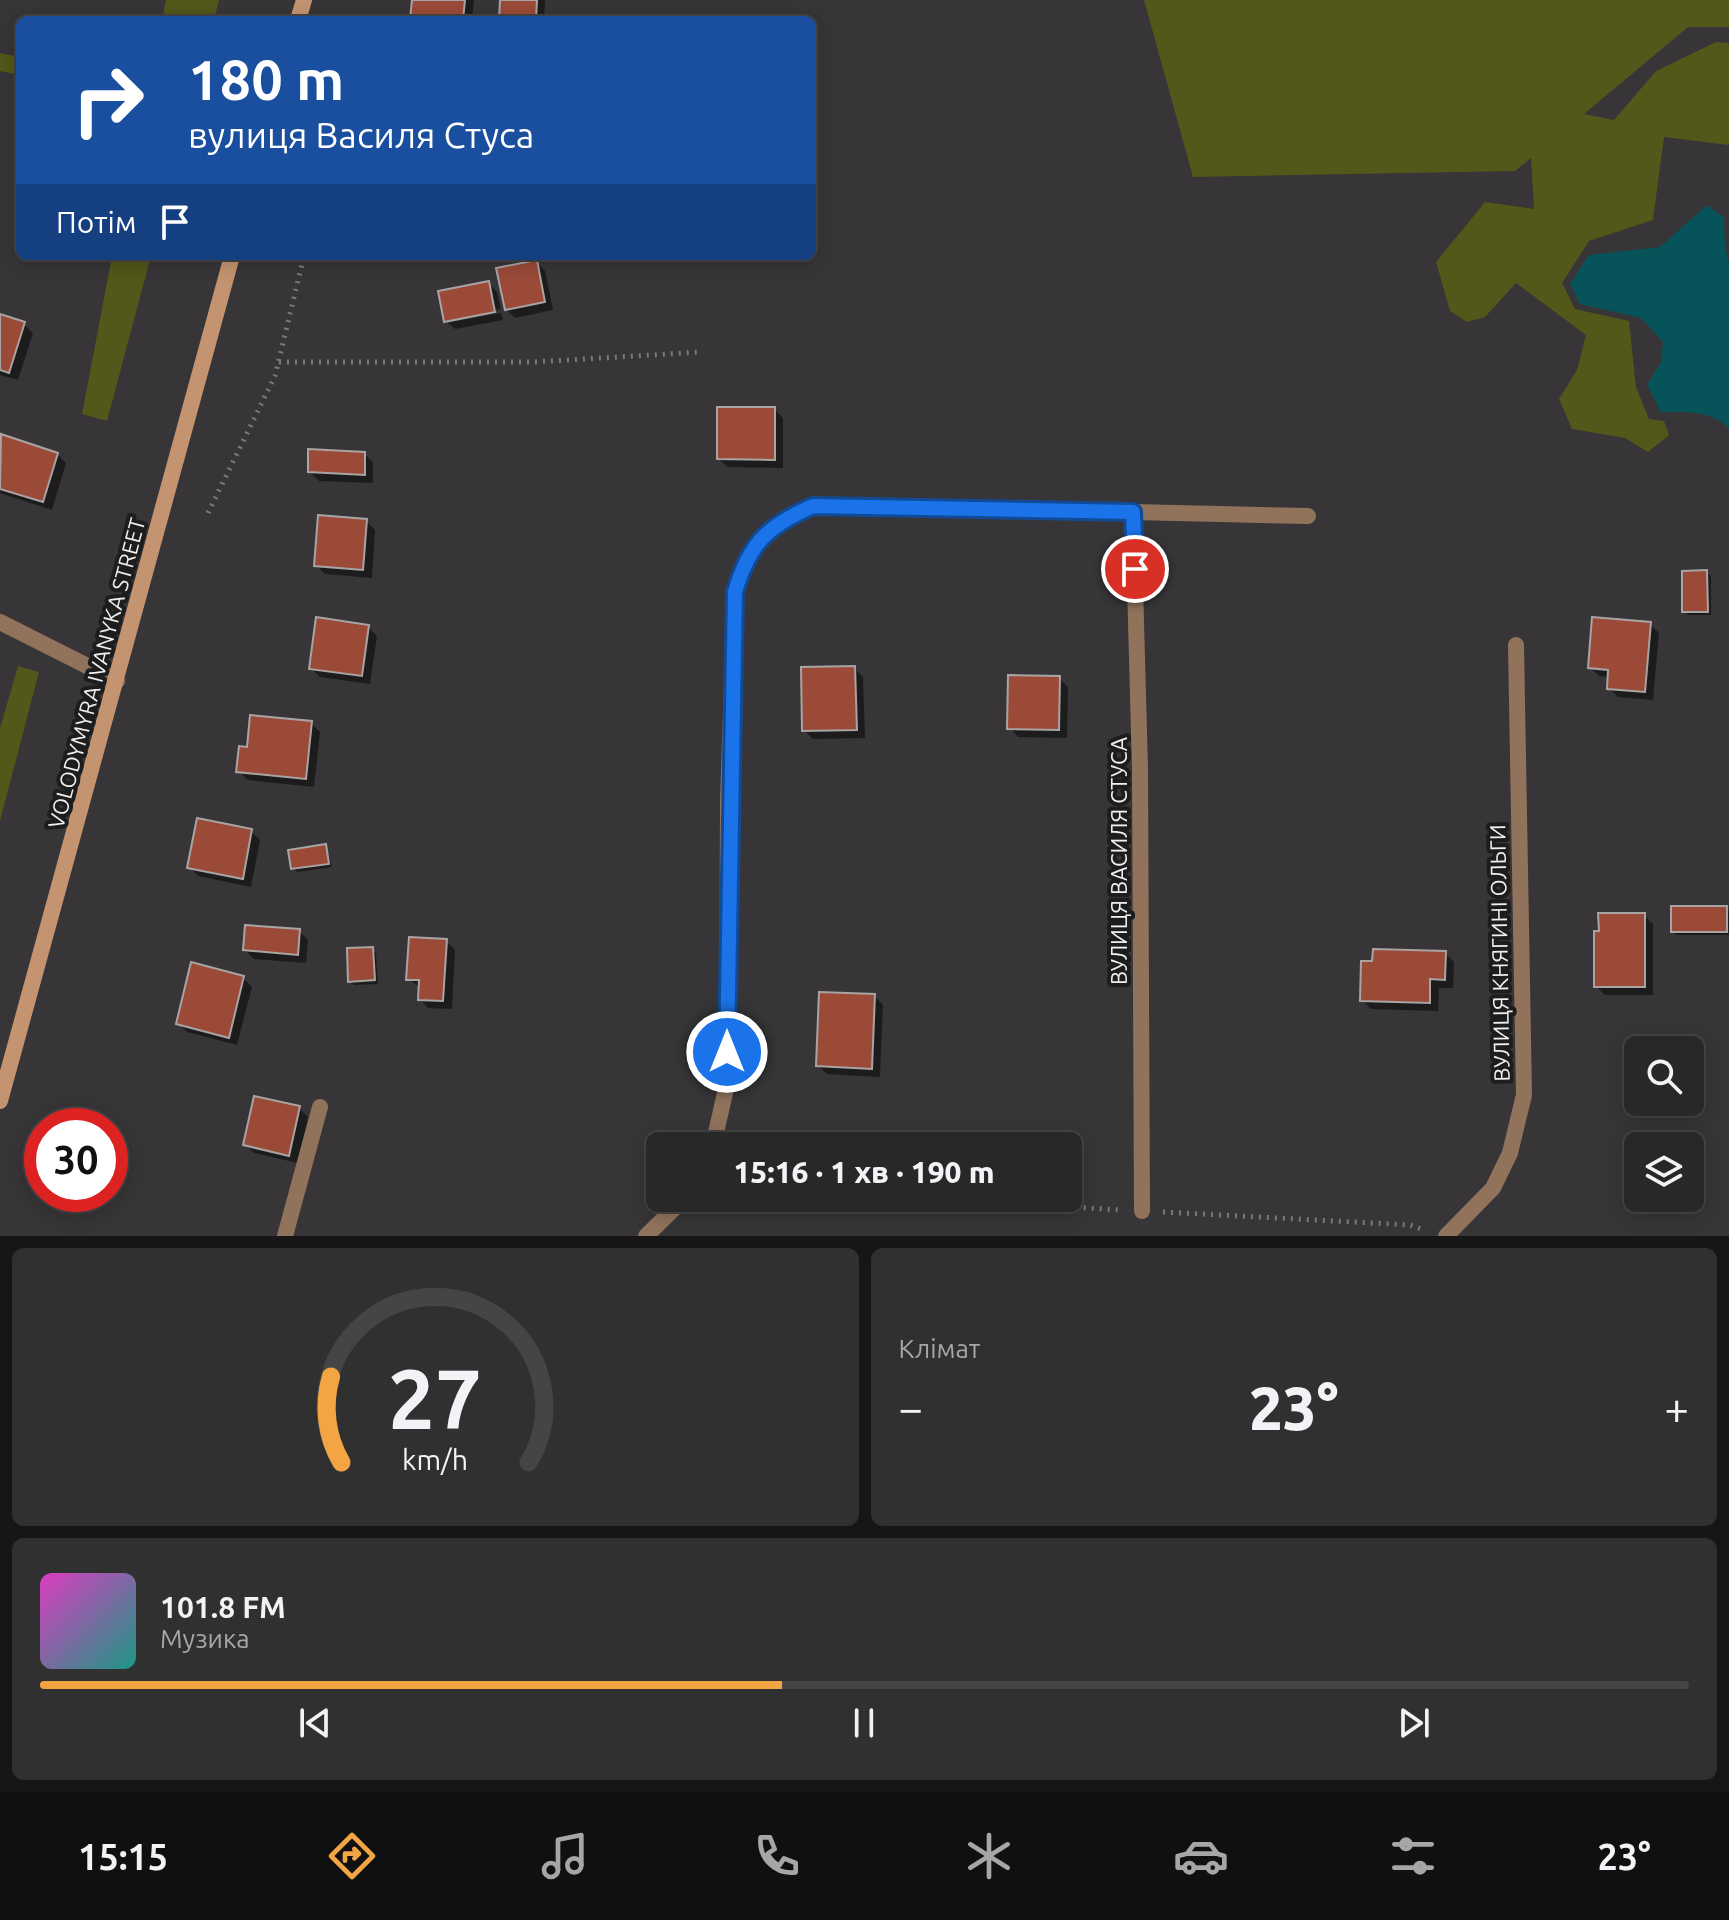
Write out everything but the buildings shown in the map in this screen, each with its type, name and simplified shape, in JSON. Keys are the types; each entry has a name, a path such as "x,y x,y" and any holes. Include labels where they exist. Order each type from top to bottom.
{"main road":[{"name":"VOLODYMYRA IVANYKA STREET","path":"0,1101 231,260"}],"street":[{"path":"716,1132 727,1084 734,607 744,561 780,521 813,506 1308,516"},
{"name":"ВУЛИЦЯ ВАСИЛЯ СТУСА","path":"1133,512 1140,768 1142,1211"},
{"path":"0,622 117,681"},
{"name":"ВУЛИЦЯ КНЯГИНІ ОЛЬГИ","path":"1446,1236 1493,1188 1510,1153 1524,1095 1516,645"},
{"path":"285,1236 320,1107"},
{"path":"646,1236 671,1212"}],"path":[{"path":"208,513 279,362 303,260"},
{"path":"279,362 534,362 701,352"},
{"path":"1082,1208 1410,1225 1425,1231"}],"green space":[{"path":"166,0 219,0 215,16 163,16"},
{"path":"1144,0 1729,0 1729,27 1688,27 1584,114 1614,120 1656,71 1716,42 1729,43 1729,145 1664,137 1653,220 1589,241 1562,283 1575,309 1629,321 1636,387 1649,419 1664,421 1669,435 1648,452 1625,438 1572,429 1559,399 1577,370 1586,335 1516,283 1485,317 1467,322 1450,311 1436,262 1485,202 1534,209 1531,158 1515,171 1193,177"},
{"path":"0,53 16,56 16,74 0,71"},
{"path":"111,260 150,260 107,421 82,414"},
{"path":"18,666 39,672 0,821 0,728"}],"water":[{"path":"1707,205 1724,218 1729,262 1729,429 1707,415 1661,412 1647,385 1661,362 1663,342 1641,318 1580,304 1570,284 1589,255 1660,247"}],"route":[{"path":"727,1052 728,801 735,592 744,561 761,538 780,521 813,506 1133,512 1135,569"}]}
